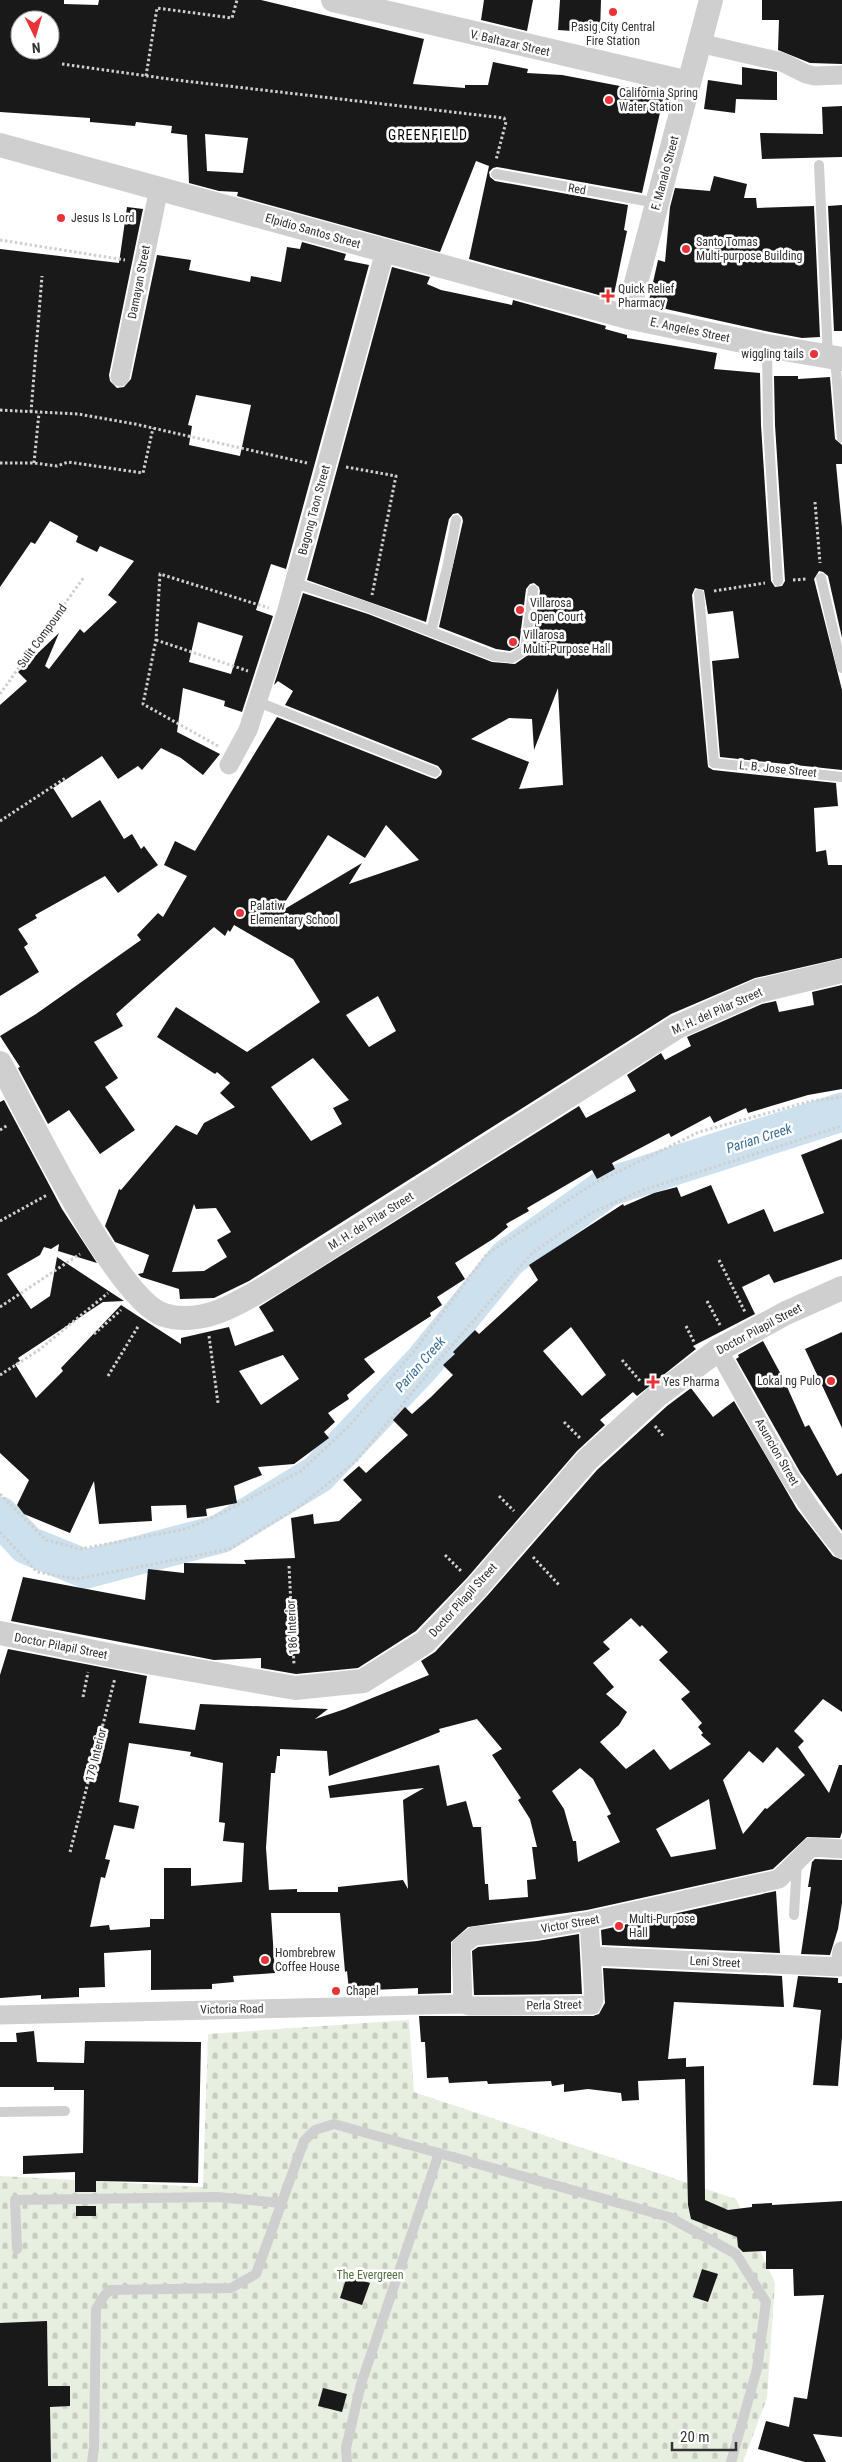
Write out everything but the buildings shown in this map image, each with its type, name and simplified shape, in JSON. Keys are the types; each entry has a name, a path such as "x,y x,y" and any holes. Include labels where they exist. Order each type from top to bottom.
{"street":[{"name":"V. Baltazar Street","path":"333,0 689,83"},
{"name":"F. Manalo Street","path":"627,317 711,0"},
{"path":"699,43 782,62 815,76 842,75"},
{"name":"Elpidio Santos Street","path":"0,145 627,317"},
{"name":"Damayan Street","path":"120,377 159,188"},
{"name":"Bagong Taon Street","path":"232,760 248,730 286,613 385,251"},
{"name":"E. Angeles Street","path":"627,317 835,358"},
{"name":"M. H. del Pilar Street","path":"0,1063 65,1186 124,1281 144,1302 163,1315 172,1317 207,1316 230,1307 283,1277 677,1027 758,992 842,971"},
{"name":"Doctor Pilapil Street","path":"0,1633 120,1657 296,1688 363,1681 425,1642 587,1460 654,1398 718,1350 754,1330 842,1288"},
{"name":"Asuncion Street","path":"718,1350 786,1469 822,1525 842,1549"},
{"name":"Victor Street","path":"463,2004 461,1946 474,1936 536,1930 589,1921 779,1879 811,1847 842,1849"},
{"name":"Perla Street","path":"463,2004 470,2006 592,2005 594,1999 589,1921"},
{"name":"Leni Street","path":"591,1956 841,1959"},
{"name":"Victoria Road","path":"0,2015 463,2004"}],"lane":[{"path":"819,165 842,438"},
{"name":"Red","path":"496,174 657,203"},
{"path":"767,346 768,425 778,581"},
{"path":"431,632 448,564 456,520"},
{"path":"821,578 842,668"},
{"path":"295,583 370,608 494,656 512,658 525,650 533,590"},
{"name":"L. B. Jose Street","path":"699,594 714,763 842,776"},
{"path":"258,702 435,772"},
{"path":"794,1915 797,1860"},
{"path":"0,2112 65,2111"},
{"path":"92,2462 94,2448 96,2309 104,2296 110,2290 231,2288 256,2274 304,2141 315,2130 334,2124 670,2218 736,2254 766,2302 757,2369 731,2462"},
{"path":"347,2462 346,2448 361,2384 439,2153"},
{"path":"16,2249 15,2200 217,2197 282,2203"}],"path":[{"path":"146,76 158,8 232,18 237,0"},
{"path":"62,64 146,76 504,118 506,122 494,171 496,174"},
{"path":"0,240 106,256 143,264"},
{"path":"31,412 42,276"},
{"path":"0,410 78,414 327,465 396,476 370,608"},
{"path":"34,462 39,413"},
{"path":"0,463 34,462 57,466 68,462 143,473 153,428"},
{"path":"815,502 821,578"},
{"path":"232,760 143,704 156,640 160,574 286,613"},
{"name":"Sulit Compound","path":"0,694 84,577"},
{"path":"156,640 266,677"},
{"path":"0,822 67,777"},
{"path":"0,1494 46,1540 80,1549 186,1529 224,1512 301,1471 349,1426 415,1350 488,1254 591,1185 699,1132 811,1101 842,1098"},
{"path":"0,1532 37,1572 76,1579 230,1548 300,1506 356,1461 434,1366 533,1252 593,1212 643,1190 842,1126"},
{"path":"0,1221 65,1186"},
{"path":"0,1307 88,1249"},
{"path":"719,1260 754,1330"},
{"path":"0,1375 39,1350 114,1289"},
{"path":"94,1334 144,1302"},
{"path":"108,1376 144,1302"},
{"path":"207,1316 218,1403"},
{"path":"622,1360 654,1398"},
{"path":"516,1540 560,1586"},
{"name":"186 Interior","path":"289,1566 296,1688"},
{"name":"179 Interior","path":"70,1852 99,1745 120,1657"}],"green space":[{"name":"The Evergreen","path":"409,2020 414,2092 736,2199 775,2283 767,2398 743,2462 0,2462 0,2176 203,2187 208,2034"}],"waterway":[{"name":"Parian Creek","path":"0,1516 27,1545 86,1569 220,1534 318,1474 423,1363 508,1258 608,1187 842,1112"}],"place":[{"name":"Pasig City Central Fire Station","path":"613,12"},
{"name":"California Spring Water Station","path":"609,100"},
{"name":"Jesus Is Lord","path":"61,218"},
{"name":"Santo Tomas Multi-purpose Building","path":"686,249"},
{"name":"Quick Relief Pharmacy","path":"608,296"},
{"name":"wiggling tails","path":"814,354"},
{"name":"Villarosa Open Court","path":"520,610"},
{"name":"Villarosa Multi-Purpose Hall","path":"513,642"},
{"name":"Palatiw Elementary School","path":"240,913"},
{"name":"Lokal ng Pulo","path":"831,1381"},
{"name":"Yes Pharma","path":"653,1382"},
{"name":"Multi-Purpose Hall","path":"619,1926"},
{"name":"Hombrebrew Coffee House","path":"265,1960"},
{"name":"Chapel","path":"336,1991"}],"district":[{"name":"GREENFIELD","path":"428,135"}]}
